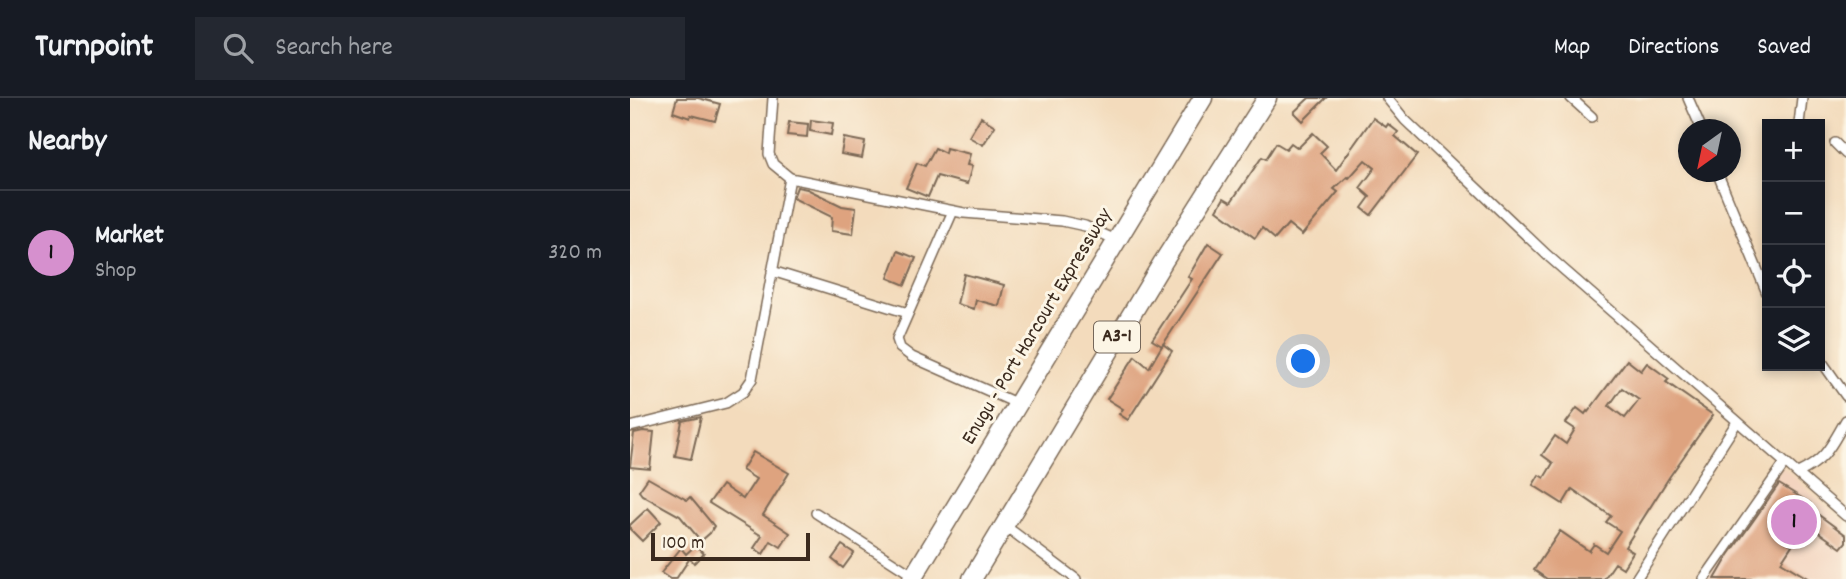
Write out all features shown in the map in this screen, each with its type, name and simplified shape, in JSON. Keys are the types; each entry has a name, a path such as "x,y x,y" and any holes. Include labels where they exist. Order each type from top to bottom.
{"highway":[{"name":"A3-1","path":"972,579 1163,262 1267,98"},
{"name":"Enugu - Port Harcourt Expressway","path":"913,578 1200,99"}],"street":[{"path":"773,98 769,154 773,163 790,178 953,211 1062,221 1085,226 1116,240"},
{"path":"1387,98 1405,120 1547,256 1846,516"},
{"path":"1572,98 1592,117"},
{"path":"1688,98 1697,119"},
{"path":"1800,119 1802,98"},
{"path":"1835,143 1846,154"},
{"path":"630,427 726,403 743,392 752,379 790,178"},
{"path":"1721,182 1762,281"},
{"path":"953,211 897,339 900,348 906,354 1018,404"},
{"path":"772,271 908,313"},
{"path":"1825,366 1846,396"},
{"path":"1798,473 1825,456 1846,419"},
{"path":"1636,579 1737,422"},
{"path":"1704,579 1785,463"},
{"path":"816,513 913,578"},
{"path":"1004,525 1076,579"}],"shaded area":[{"path":"1782,466 1846,525 1846,579 1706,579"}],"building":[{"path":"677,98 698,98 720,104 715,121 691,115 690,118 673,112"},
{"path":"1309,98 1326,98 1303,121 1294,112"},
{"path":"981,117 995,126 983,145 969,137"},
{"path":"1373,118 1398,132 1395,136 1417,155 1371,215 1362,208 1370,197 1360,188 1375,168 1365,160 1349,178 1334,189 1338,192 1302,235 1288,224 1275,239 1262,228 1255,238 1217,210 1224,198 1231,202 1262,157 1266,159 1276,143 1286,149 1291,143 1298,148 1313,133 1327,146 1320,153 1336,170"},
{"path":"811,120 833,123 831,135 810,131"},
{"path":"789,122 808,124 807,137 787,135"},
{"path":"844,138 865,142 862,158 841,154"},
{"path":"935,148 945,153 946,148 970,154 967,165 972,166 967,184 937,176 928,197 906,188 917,163 925,166"},
{"path":"797,187 842,206 856,208 853,234 831,231 832,217 793,198"},
{"path":"1208,243 1223,253 1162,346 1152,340 1192,279 1188,277"},
{"path":"898,251 916,258 905,285 888,278"},
{"path":"964,274 1004,285 999,306 976,300 974,309 957,304"},
{"path":"1163,344 1172,351 1128,420 1119,414 1123,409 1107,399 1135,356 1149,368"},
{"path":"1627,360 1641,371 1647,363 1669,379 1666,382 1713,415 1625,547 1633,552 1623,568 1615,563 1604,579 1547,579 1534,570 1560,531 1589,551 1594,544 1606,552 1620,531 1606,522 1611,516 1572,489 1563,504 1533,485 1539,475 1544,478 1553,463 1542,455 1555,436 1566,444 1575,429 1566,423 1577,408 1585,414","holes":["1622,388 1639,400 1625,418 1609,406"]},
{"path":"701,417 691,459 675,456 682,421"},
{"path":"654,432 650,469 630,467 634,433"},
{"path":"753,452 789,473 763,515 790,533 781,547 771,541 763,554 754,548 762,536 709,503 722,485 743,499 756,479 742,470"},
{"path":"648,478 687,500 690,497 714,526 710,533 701,541 680,516 642,495 639,491"},
{"path":"1779,484 1810,503 1808,507 1846,535 1846,542 1841,548 1800,519 1785,541 1792,545 1781,562 1809,579 1715,579 1729,555"},
{"path":"648,508 661,522 642,541 630,529 630,525"},
{"path":"696,545 704,554 694,563 690,558 676,579 670,579 661,573 681,548 686,554"},
{"path":"842,545 854,553 843,568 832,559"}],"place":[{"name":"Market","path":"1794,522"}]}
